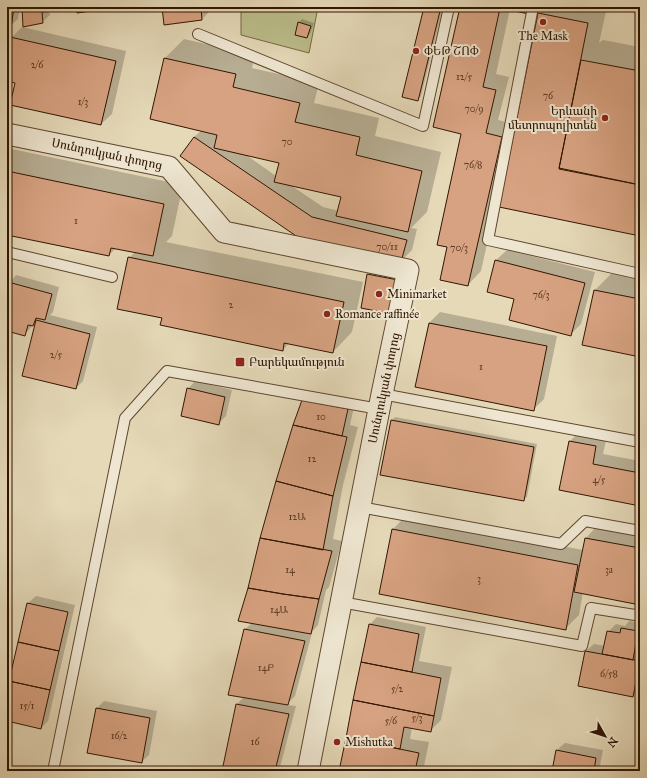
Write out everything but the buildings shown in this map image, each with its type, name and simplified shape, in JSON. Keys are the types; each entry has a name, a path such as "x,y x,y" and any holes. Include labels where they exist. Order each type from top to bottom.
{"street":[{"name":"Սունդուկյան փողոց","path":"7,134 169,167 224,232 408,270 380,401 308,771"}],"lane":[{"path":"198,34 423,126 450,7"},
{"path":"534,7 488,240 640,274"},
{"path":"7,252 112,277"},
{"path":"53,771 125,418 167,371 380,401 640,442"},
{"path":"360,507 561,544 585,521 640,531"},
{"path":"341,602 582,646 591,608 635,616 640,613"}],"green space":[{"path":"241,7 318,7 309,53 241,35"}],"place":[{"name":"The Mask","path":"543,22"},
{"name":"ՓԵԹ ՇՈՓ","path":"416,51"},
{"name":"Երևանի մետրոպոլիտեն","path":"605,118"},
{"name":"Minimarket","path":"379,294"},
{"name":"Romance raffinée","path":"327,314"},
{"name":"Բարեկամություն","path":"240,362"},
{"name":"Mishutka","path":"337,742"}]}
